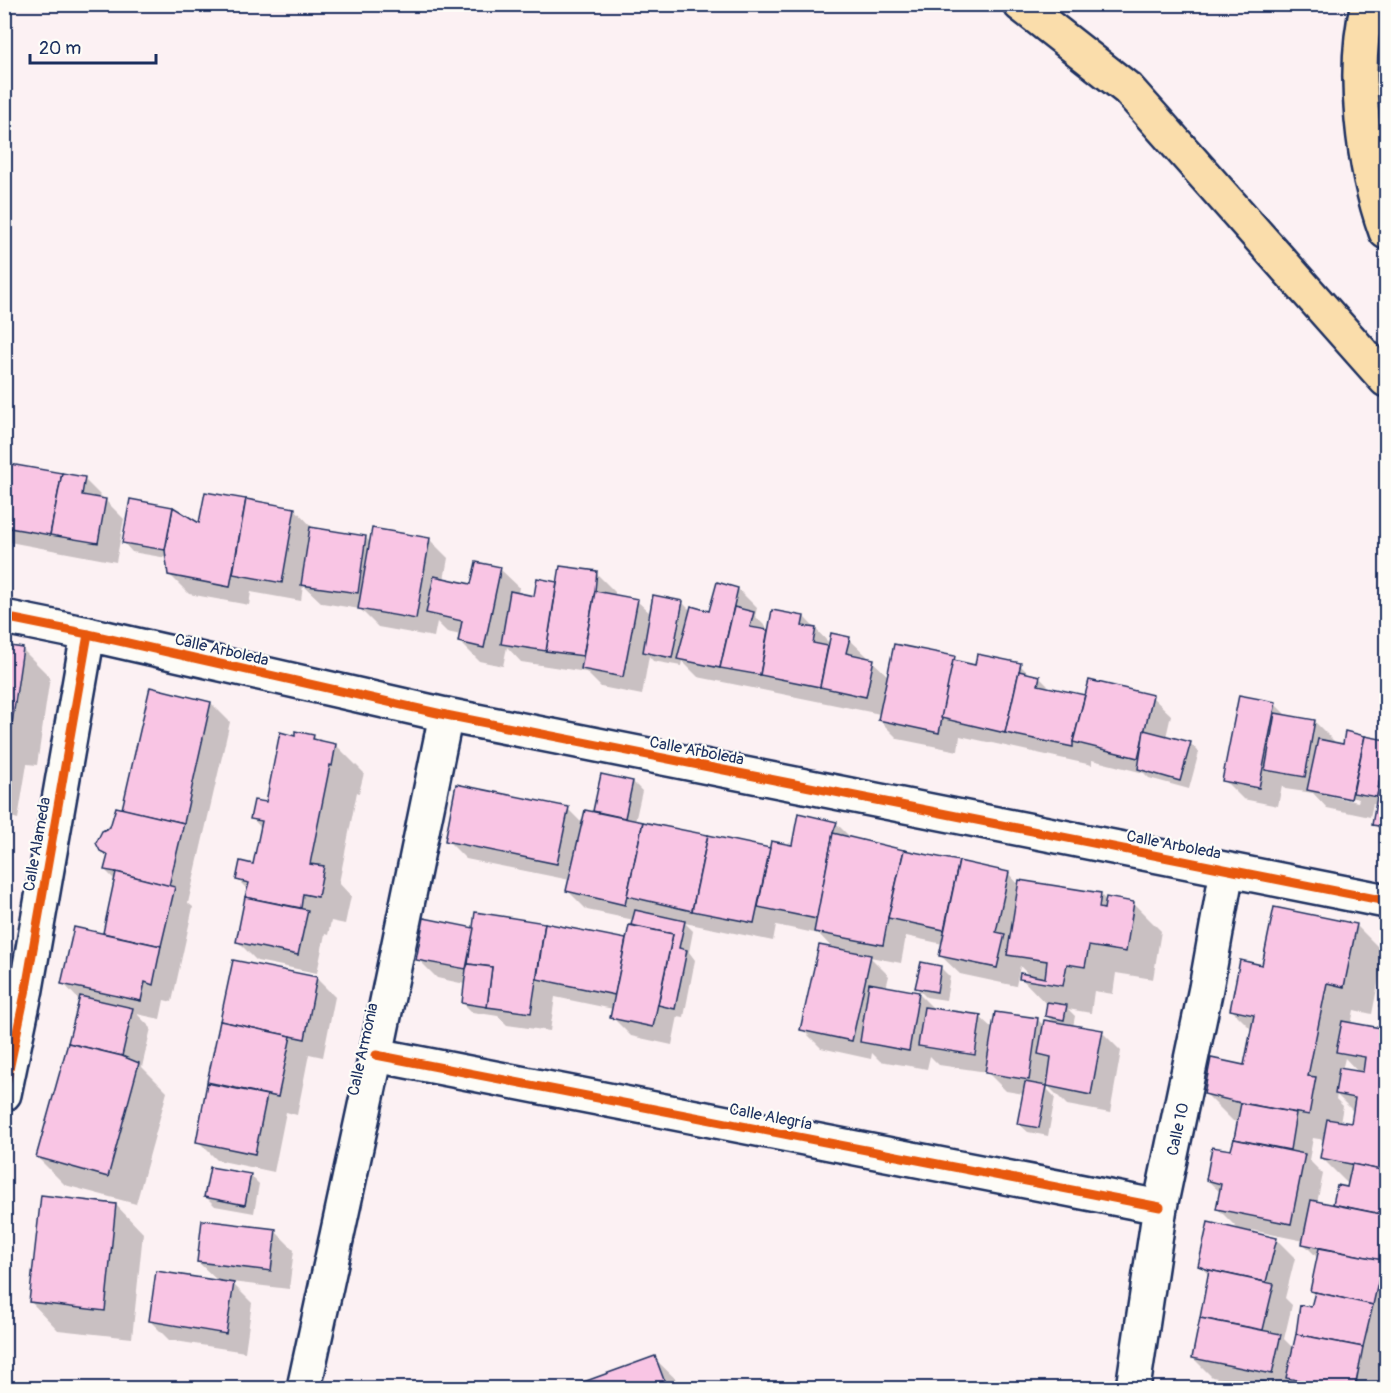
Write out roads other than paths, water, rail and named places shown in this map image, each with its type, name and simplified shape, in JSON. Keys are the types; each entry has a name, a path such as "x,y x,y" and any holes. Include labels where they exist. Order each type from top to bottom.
{"highway":[{"path":"1020,4 1128,89 1386,380"},
{"path":"1368,4 1365,15 1360,83 1363,124 1369,171 1377,207 1386,232"}],"street":[{"name":"Calle Arboleda","path":"4,617 446,715 1386,901"},
{"name":"Calle Alameda","path":"4,1094 28,978 88,634"},
{"name":"Calle Armonia","path":"304,1389 446,715"},
{"name":"Calle 10","path":"1133,1389 1160,1207 1206,988 1227,870"},
{"name":"Calle Alegría","path":"376,1055 1160,1207"}]}
